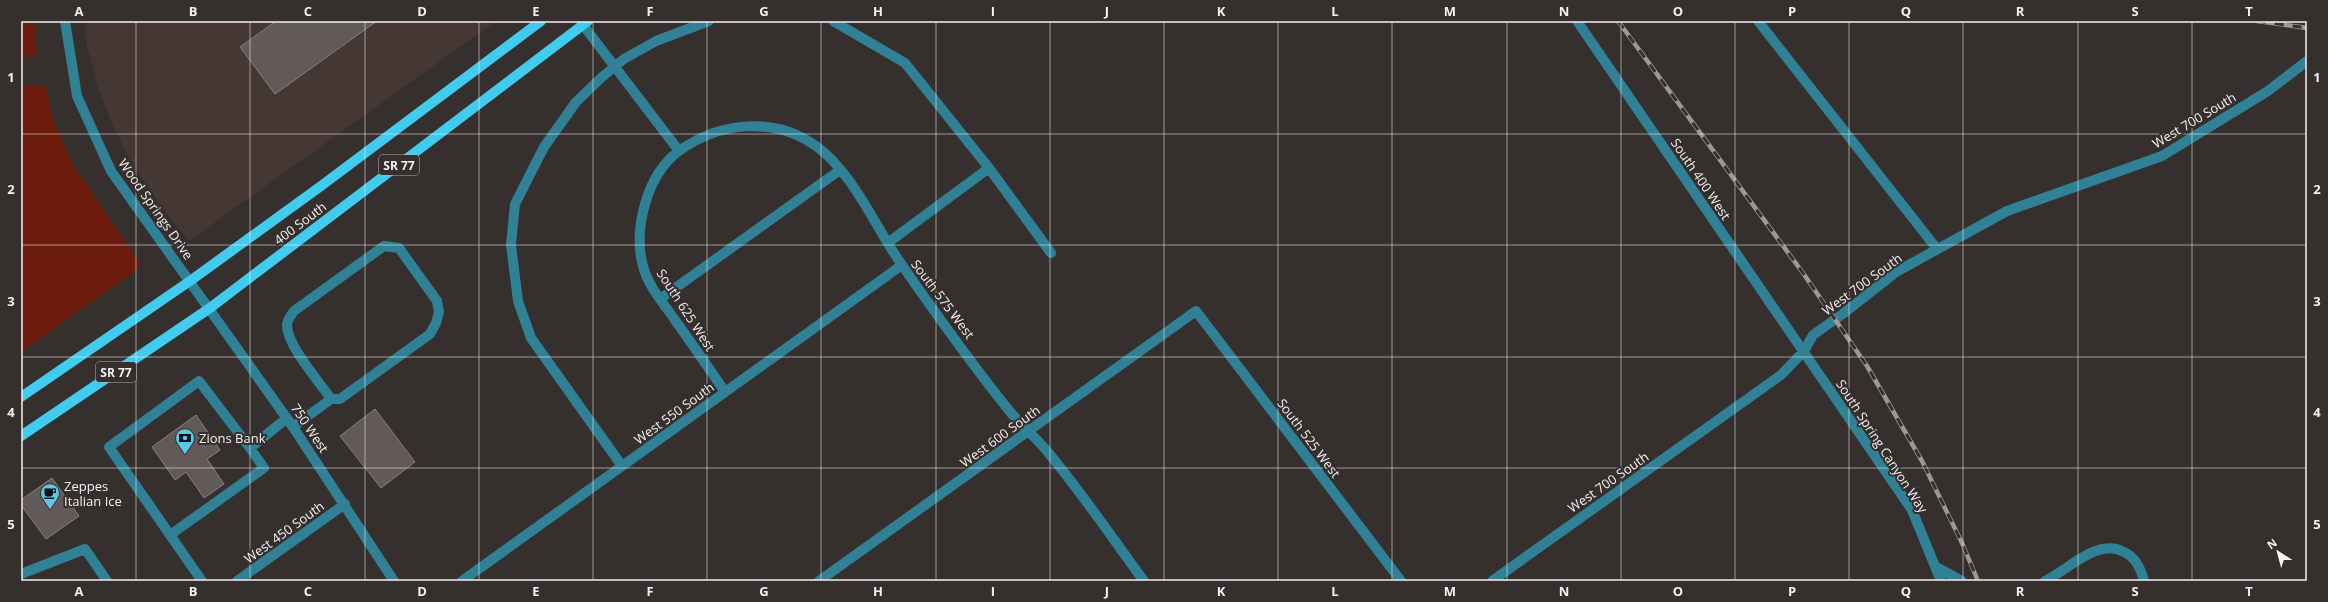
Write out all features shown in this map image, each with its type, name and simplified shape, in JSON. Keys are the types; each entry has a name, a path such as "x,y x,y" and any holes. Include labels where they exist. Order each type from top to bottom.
{"main road":[{"name":"400 South","path":"21,397 190,281 321,186 541,21"},
{"name":"400 South","path":"21,436 210,308 585,23"}],"street":[{"name":"Wood Springs Drive","path":"65,21 77,96 111,171 199,294"},
{"path":"622,466 531,338 518,301 511,245 515,204 544,147 576,102 614,67 656,41 709,21"},
{"path":"833,21 905,63 989,168 1051,253"},
{"name":"South 400 West","path":"1577,21 1804,351"},
{"path":"1758,21 1938,249"},
{"path":"585,23 614,67 678,151"},
{"name":"West 700 South","path":"1492,581 1781,375 1804,351 1813,335 1844,313 1896,272 2006,211 2162,156 2268,90 2307,61"},
{"name":"South 575 West","path":"678,151 715,132 735,127 757,126 782,130 810,142 826,155 840,170 902,265 1012,414 1030,431 1051,455 1144,581"},
{"name":"South 625 West","path":"678,151 654,183 645,206 641,224 640,248 643,265 660,299 726,392"},
{"path":"888,242 989,168"},
{"path":"660,299 840,170"},
{"path":"293,427 331,398 340,399 430,334 436,323 439,312 437,301 399,248 384,246 294,311 287,323 288,333 297,349 331,398"},
{"name":"West 550 South","path":"462,581 902,265"},
{"name":"750 West","path":"199,294 287,418 345,504 394,581"},
{"name":"West 600 South","path":"819,581 1196,311"},
{"name":"South 525 West","path":"1196,311 1401,581"},
{"name":"South Spring Canyon Way","path":"1804,351 1912,510 1938,568 1941,581"},
{"path":"170,535 264,468 199,381 108,447 202,581"},
{"path":"250,448 287,418"},
{"name":"West 450 South","path":"237,581 345,504"},
{"path":"2045,581 2097,550 2116,547 2132,556 2144,581"},
{"path":"21,574 85,549 108,581"},
{"path":"1938,568 1962,581"}],"shaded area":[{"path":"21,21 34,21 37,55 21,58"},
{"path":"85,21 496,21 189,241 161,207 129,158 112,124 98,88 86,42"},
{"path":"21,85 46,86 52,117 72,163 140,264 137,270 21,352"}],"building":[{"path":"276,21 377,21 275,94 240,47"},
{"path":"375,409 415,462 381,488 340,436"},
{"name":"Zions Bank","path":"196,415 220,450 207,459 224,484 204,498 186,472 175,480 152,447"},
{"name":"Zeppes Italian Ice","path":"52,478 79,516 46,539 21,505 21,500"}],"railway":[{"path":"1618,21 1803,273 1867,366 1922,461 1962,543 1978,581"},
{"path":"2257,21 2307,28"}],"place":[{"name":"Zions Bank","path":"185,455"},
{"name":"Zeppes Italian Ice","path":"50,510"}]}
